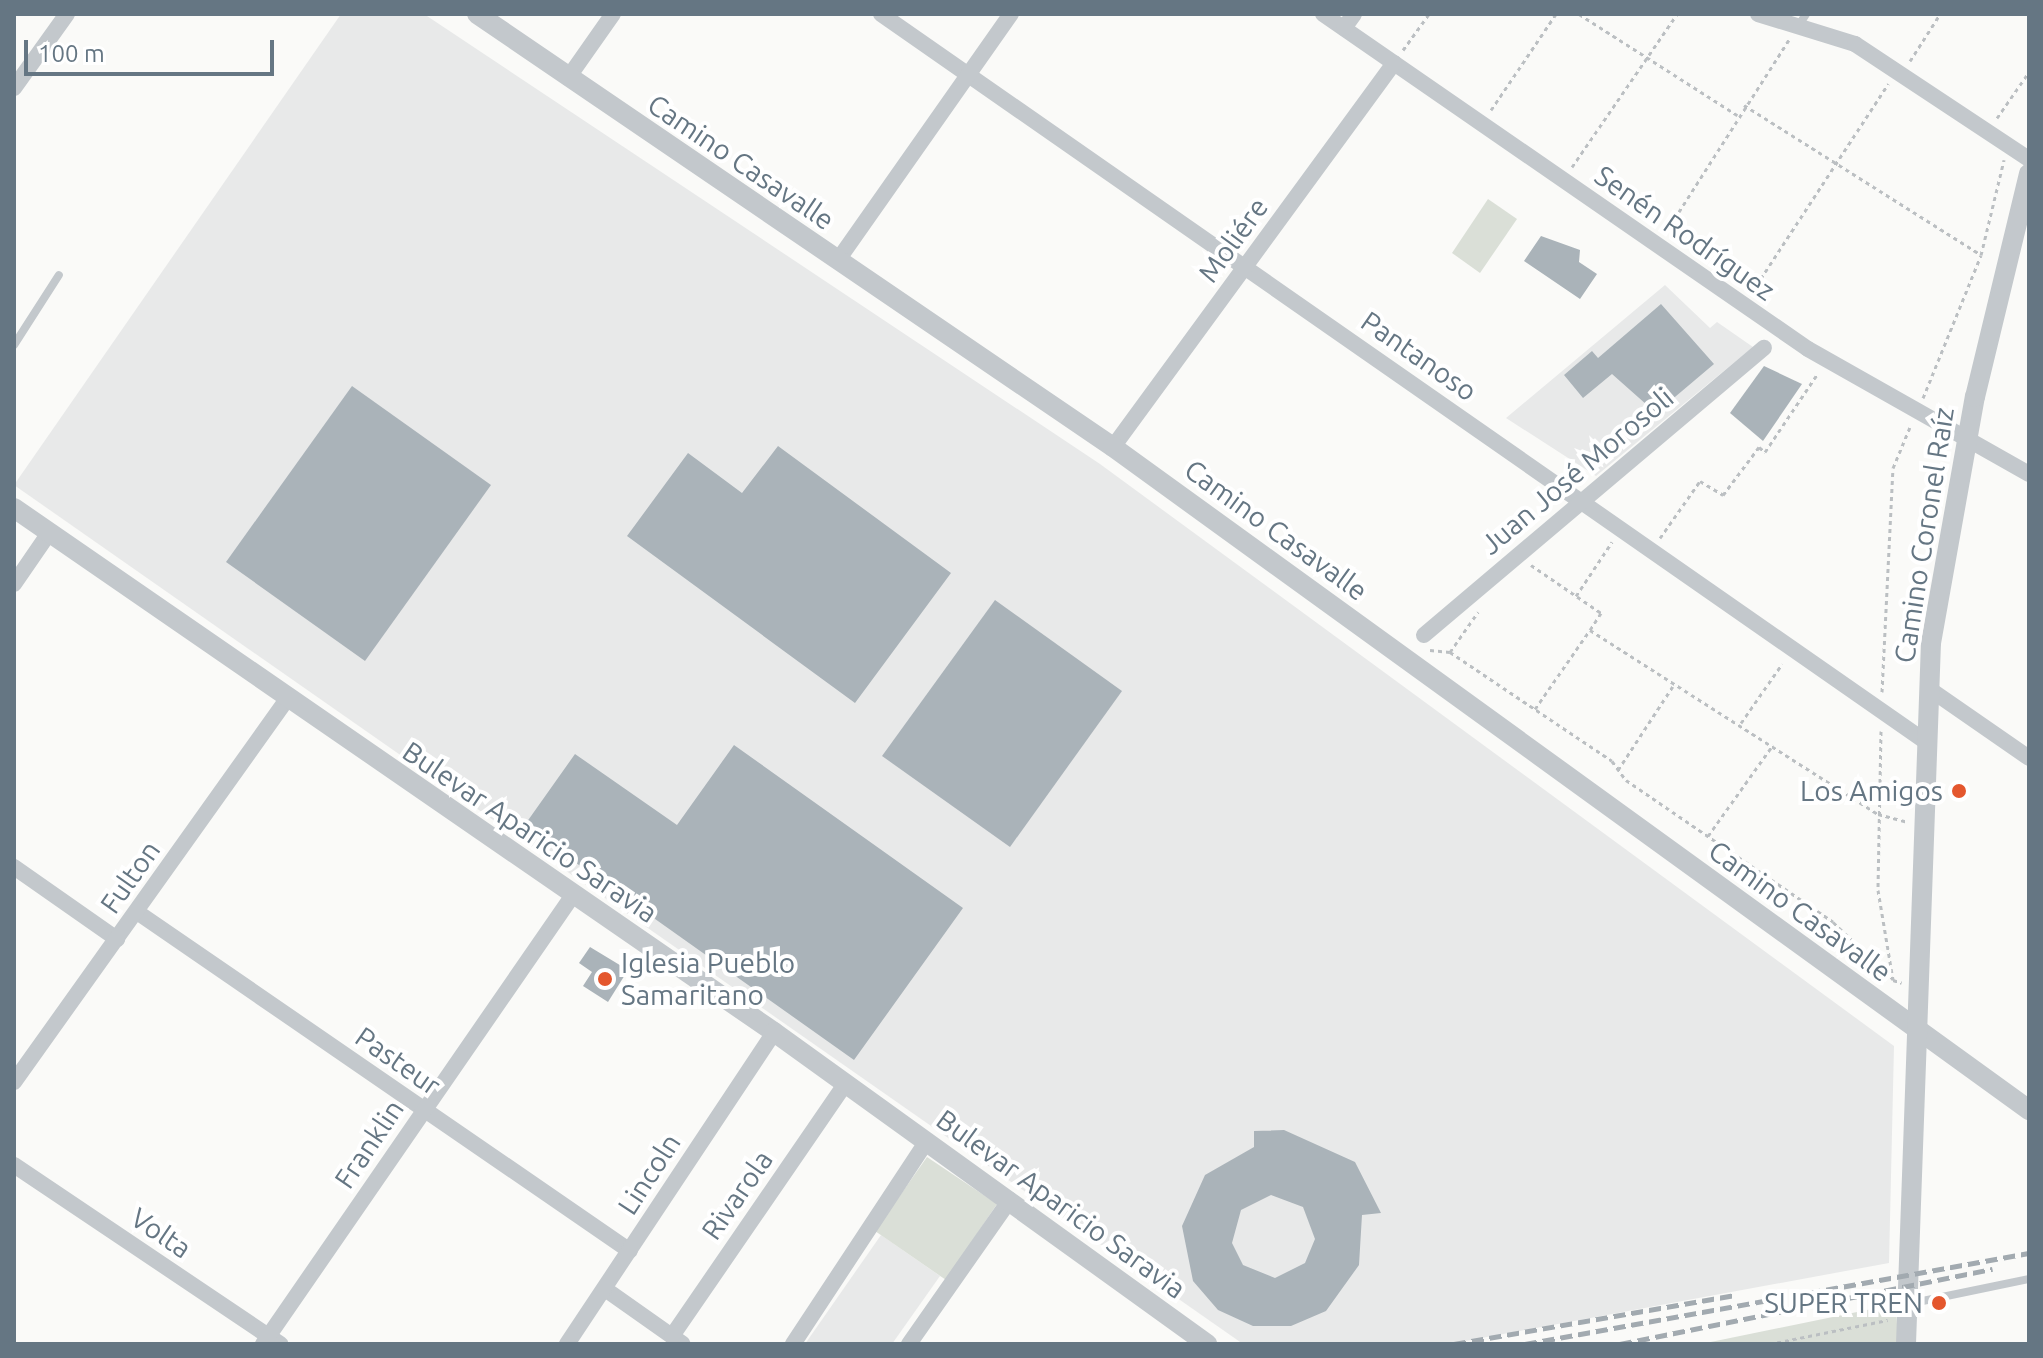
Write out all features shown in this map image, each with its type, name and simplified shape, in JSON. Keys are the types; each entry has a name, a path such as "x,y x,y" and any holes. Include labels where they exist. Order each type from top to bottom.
{"street":[{"path":"14,88 67,14"},
{"name":"Camino Casavalle","path":"477,14 1113,447 2029,1110"},
{"path":"568,78 613,14"},
{"name":"Pantanoso","path":"881,14 1926,742"},
{"path":"838,260 1011,14"},
{"name":"Senén Rodríguez","path":"1323,14 1827,360 1915,415 1968,439 2029,474"},
{"path":"1344,28 1354,14"},
{"path":"1758,14 1801,21 1831,32 2029,159"},
{"name":"Moliére","path":"1113,447 1394,63"},
{"name":"Camino Coronel Raíz","path":"1906,1344 1928,688 1936,601 1968,439 2029,173"},
{"name":"Juan José Morosoli","path":"1420,642 1519,551 1764,348"},
{"name":"Bulevar Aparicio Saravia","path":"14,508 286,700 774,1032 1207,1344"},
{"path":"14,584 49,533"},
{"path":"1928,688 2029,758"},
{"name":"Fulton","path":"14,1082 286,700"},
{"path":"14,867 117,939"},
{"name":"Franklin","path":"270,1341 423,1111 573,895"},
{"name":"Pasteur","path":"137,912 630,1251"},
{"name":"Lincoln","path":"567,1344 774,1032"},
{"name":"Rivarola","path":"678,1340 846,1083"},
{"path":"793,1344 927,1141"},
{"name":"Volta","path":"14,1165 270,1341"},
{"path":"909,1344 1010,1200"},
{"path":"605,1289 678,1340"}],"lane":[{"path":"14,345 59,275"},
{"path":"1907,1310 2029,1279"}],"path":[{"path":"1394,63 1429,14"},
{"path":"1482,124 1556,14"},
{"path":"1579,14 1645,60 1737,115"},
{"path":"1563,179 1677,14"},
{"path":"1743,305 1940,14"},
{"path":"1658,245 1737,115 1801,21"},
{"path":"1989,131 2029,72"},
{"path":"1744,105 1981,255"},
{"path":"1893,979 1878,890 1878,814 1893,468 1981,255 2008,144"},
{"path":"1651,551 1700,481 1723,495 1759,447 1765,452 1827,360"},
{"path":"1576,596 1621,529"},
{"path":"1519,551 1601,613 1535,709"},
{"path":"1590,630 1674,685 1741,723 1878,814 1924,824"},
{"path":"1420,642 1450,652 1535,709 1708,836 1833,922 1893,979 1918,986"},
{"path":"1741,723 1792,649"},
{"path":"1618,770 1674,685"},
{"path":"1708,836 1773,745"},
{"path":"1769,1344 1907,1310"}],"shaded area":[{"path":"341,14 424,14 1100,464 1894,1046 1889,1263 1449,1344 1243,1344 14,485"},
{"path":"1488,199 1517,219 1480,273 1452,253"},
{"path":"1665,285 1710,328 1717,322 1753,347 1596,476 1506,418"},
{"path":"927,1157 997,1204 946,1280 875,1231"},
{"path":"881,1235 940,1276 892,1344 805,1344"},
{"path":"1896,1304 1898,1344 1701,1344"}],"building":[{"path":"1541,236 1580,250 1579,262 1597,274 1580,299 1524,261"},
{"path":"1661,304 1714,364 1656,413 1612,374 1583,398 1564,375 1592,351 1598,358"},
{"path":"1764,366 1802,384 1763,441 1730,413"},
{"path":"352,386 491,485 365,661 226,562"},
{"path":"778,446 951,573 855,703 627,536 688,453 742,493"},
{"path":"995,600 1122,691 1010,847 882,756"},
{"path":"734,745 963,908 854,1060 524,826 575,754 677,825"},
{"name":"Iglesia Pueblo Samaritano","path":"590,947 628,970 608,1002 583,986 592,972 579,963"},
{"path":"1284,1130 1355,1162 1381,1213 1362,1215 1359,1265 1326,1311 1291,1326 1253,1326 1218,1310 1193,1281 1182,1226 1205,1175 1254,1147 1254,1131","holes":["1271,1195 1303,1207 1315,1239 1305,1263 1275,1278 1243,1265 1232,1243 1241,1210"]}],"railway":[{"path":"1525,1344 2029,1253"},
{"path":"1620,1344 1993,1269"},
{"path":"1454,1344 1734,1295"}],"place":[{"name":"Los Amigos","path":"1959,791"},
{"name":"Iglesia Pueblo Samaritano","path":"605,979"},
{"name":"SUPER TREN","path":"1939,1303"}]}
